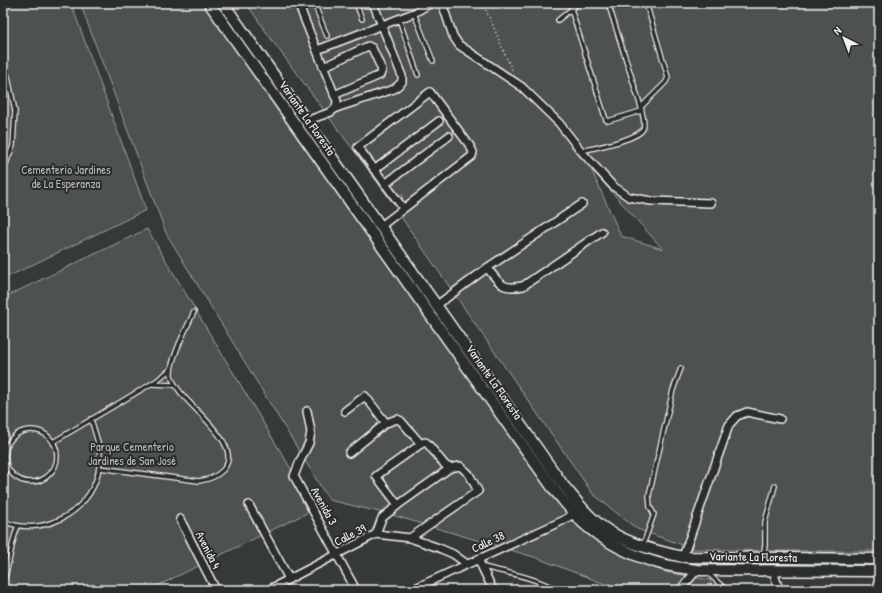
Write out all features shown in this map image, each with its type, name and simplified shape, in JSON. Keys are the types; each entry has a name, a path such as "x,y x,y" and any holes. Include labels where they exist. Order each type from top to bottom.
{"main road":[{"name":"Variante La Floresta","path":"209,3 376,238 559,488 591,517 611,532 643,546 659,552 683,557 879,559"},
{"name":"Variante La Floresta","path":"223,3 437,305 559,488 574,514 601,537 619,548 657,563 701,570 879,571"},
{"path":"376,238 383,229"}],"street":[{"path":"298,3 337,100 336,108"},
{"path":"306,121 331,112 336,108 394,89 402,82 402,76 373,3"},
{"path":"317,50 414,13 431,3"},
{"path":"442,3 453,36 459,45 522,87 559,123 581,151 613,186 629,196 652,201 711,203"},
{"path":"324,67 368,46 372,48 382,70 380,75 334,95"},
{"path":"383,229 403,208 472,156 473,152 430,92 358,147 403,208"},
{"path":"374,170 439,121"},
{"path":"385,184 449,136"},
{"path":"437,305 487,268 582,204"},
{"path":"487,268 501,286 510,288 523,286 602,232"},
{"path":"345,411 365,396 386,423"},
{"name":"Avenida 3","path":"308,411 311,432 309,443 294,476 356,590"},
{"path":"683,557 729,425 737,416 748,412 780,419"},
{"path":"349,453 386,423 397,419 401,421 421,444"},
{"path":"398,505 376,476 425,442 445,466 450,468"},
{"path":"376,534 382,518 398,505 450,468 460,466 469,474 478,491 410,538"},
{"path":"249,505 288,579"},
{"name":"Calle 38","path":"411,590 562,521 574,514"},
{"name":"Avenida 4","path":"180,519 216,590"},
{"name":"Calle 39","path":"268,590 376,534 410,538 453,554 467,564"},
{"path":"478,559 493,590"},
{"path":"680,590 701,570"},
{"path":"773,570 779,590"}],"lane":[{"path":"314,3 327,36"},
{"path":"356,3 362,19"},
{"path":"558,20 580,3"},
{"path":"581,151 633,137 643,129 641,109 608,3"},
{"path":"571,9 606,120 608,121 641,109 668,80 646,3"},
{"path":"414,13 433,61"},
{"path":"399,19 418,75"},
{"path":"3,64 8,77 15,111 14,146 3,170"},
{"path":"99,468 198,481 213,478 227,465 229,457 226,444 175,385 172,377 171,369 176,353 194,312"},
{"path":"643,546 654,514 650,507 649,495 673,390 681,368"},
{"path":"53,442 160,378 171,369"},
{"path":"150,384 175,385"},
{"path":"3,520 18,526 31,526 48,523 70,515 80,506 92,490 99,468 99,443 91,419"},
{"path":"30,430 37,430 44,433 53,442 57,453 56,463 49,475 38,481 27,482 16,477 9,469 4,459 5,445 17,434 30,430"},
{"path":"762,558 765,545 765,522 775,486"},
{"path":"3,581 13,537 18,526"},
{"path":"483,567 520,575 548,585 557,590"},
{"path":"701,570 726,590"}],"path":[{"path":"482,3 494,26 502,50 515,75"}],"green space":[{"name":"Cementerio Jardines de La Esperanza","path":"3,3 71,3 146,210 3,279"},
{"path":"80,3 205,3 570,511 633,559 665,572 710,580 713,590 621,590 534,557 392,515 329,500 166,233"},
{"path":"246,3 879,3 879,551 694,549 637,529 593,494 401,217 403,194 392,202","holes":["591,169 663,249 621,236"]},
{"name":"Parque Cementerio Jardines de San José","path":"147,229 315,509 149,590 3,590 3,298"}]}
